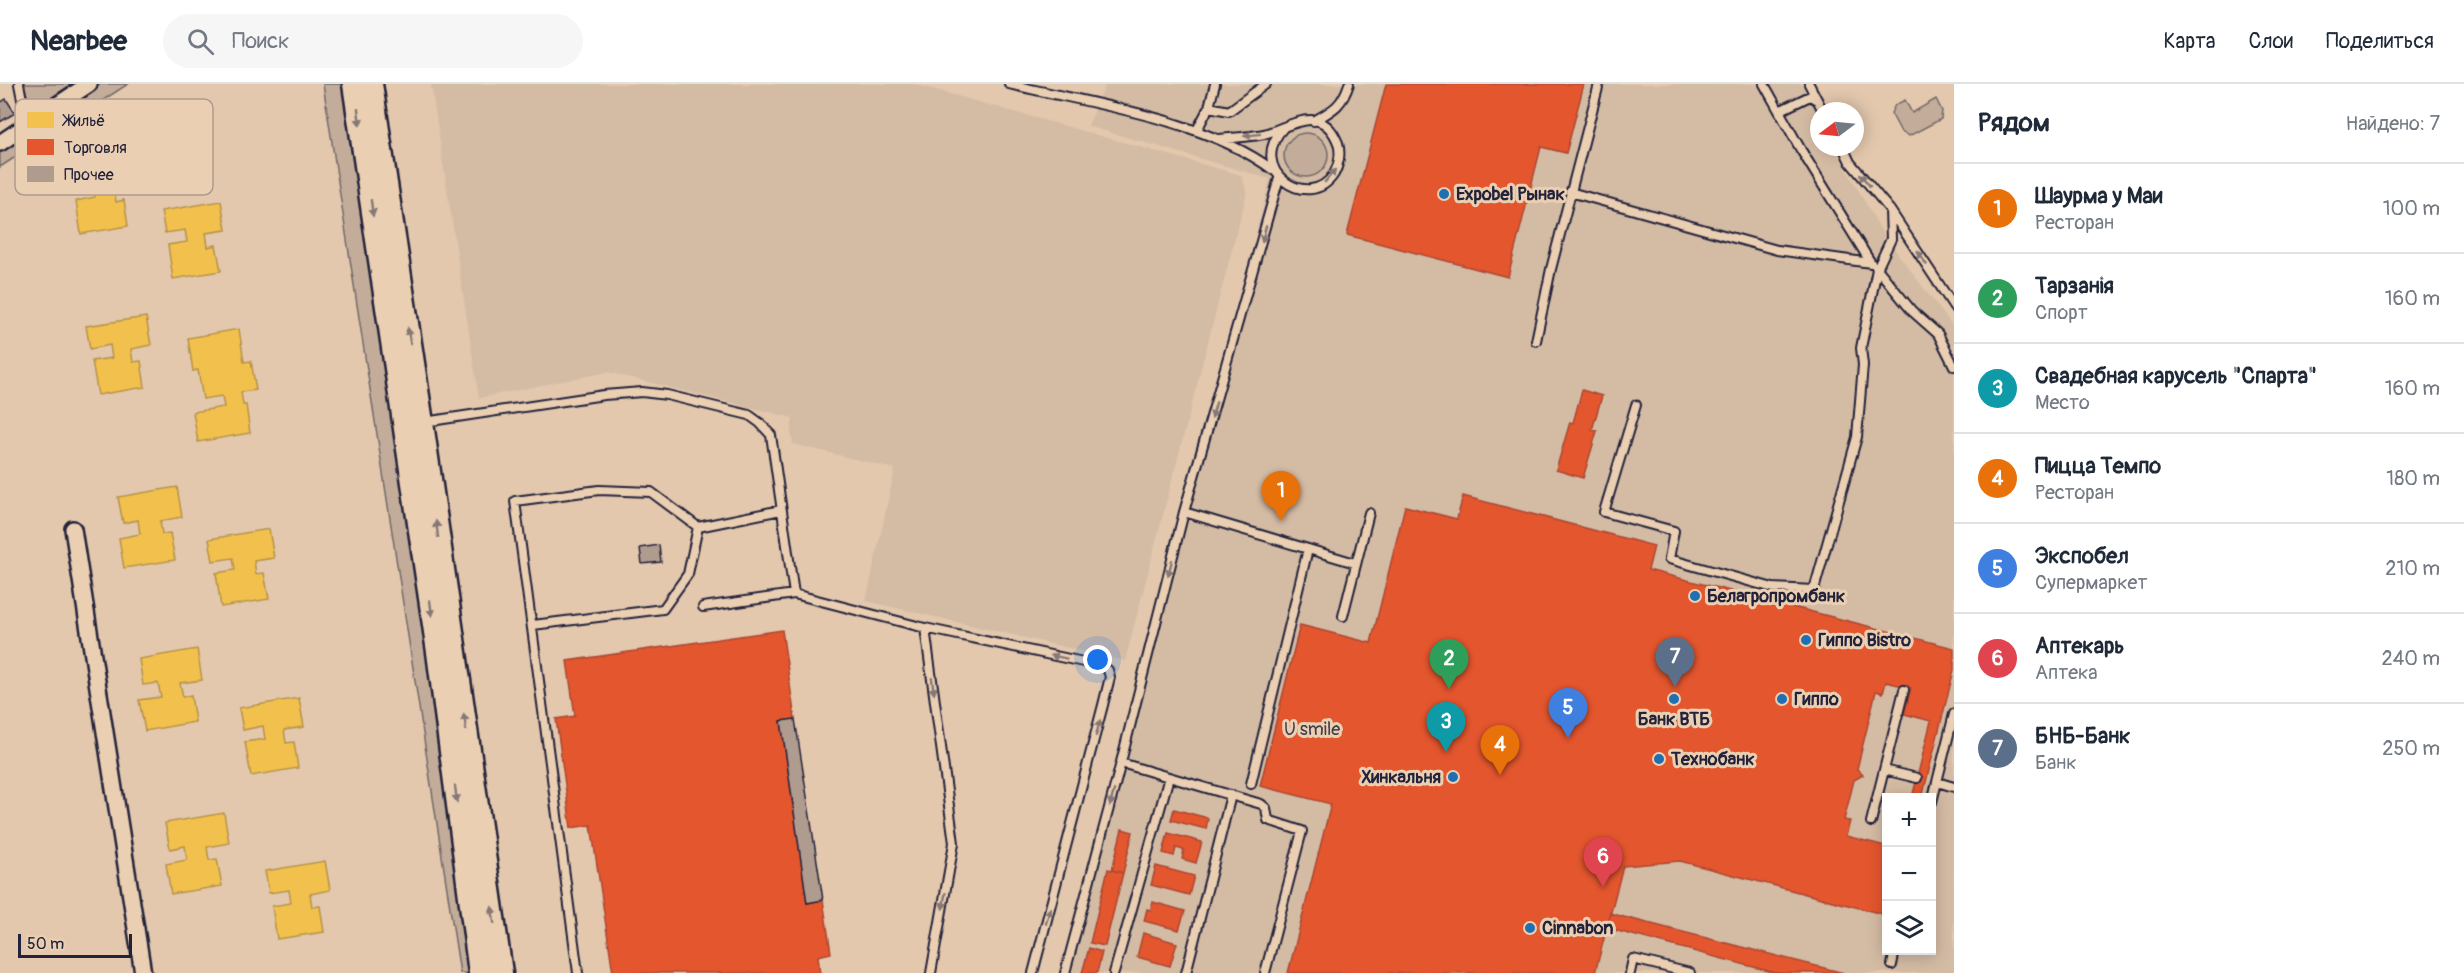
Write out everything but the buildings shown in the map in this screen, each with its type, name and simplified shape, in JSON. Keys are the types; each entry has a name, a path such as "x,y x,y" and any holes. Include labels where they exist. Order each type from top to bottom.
{"main road":[{"path":"354,84 413,424 501,973"},
{"path":"371,84 413,424 438,652 480,973"}],"street":[{"path":"66,99 88,84"},
{"path":"0,143 15,133"},
{"path":"73,529 143,973"}],"lane":[{"path":"19,84 22,99"},
{"path":"1009,84 1197,130 1245,152 1290,186 1303,189 1325,183 1334,175 1339,162 1339,147 1334,134 1326,126 1314,120"},
{"path":"1197,130 1209,107 1215,84"},
{"path":"1209,107 1229,111 1266,84"},
{"path":"1218,139 1263,134 1293,122 1314,120 1333,110 1344,99 1349,84"},
{"path":"1536,341 1570,192 1599,84"},
{"path":"1764,84 1874,266 1912,311 1938,334 1954,366"},
{"path":"1809,84 1817,100"},
{"path":"1779,111 1810,96 1817,100"},
{"path":"1065,973 1184,512 1277,174 1270,155 1272,144 1284,127"},
{"path":"1847,156 1890,210 1954,307"},
{"path":"1570,192 1777,250 1874,266"},
{"path":"1636,405 1605,512 1674,531 1669,560 1773,588 1814,590 1857,437 1862,388 1861,348 1874,266 1891,239 1890,210"},
{"path":"413,424 604,394 642,392 667,395 749,415 771,435 794,594"},
{"path":"578,973 515,501 599,490 651,492 698,527 781,510"},
{"path":"1184,512 1355,563"},
{"path":"1343,616 1369,513"},
{"path":"533,625 663,609 688,574 698,527"},
{"path":"1251,784 1308,549"},
{"path":"703,607 794,594 925,628 1102,666 1108,670 1110,677 1104,705 1033,973"},
{"path":"925,628 954,843 931,973"},
{"path":"1871,822 1904,690"},
{"path":"1934,793 1954,714"},
{"path":"1121,763 1261,804 1266,808 1268,820 1302,831 1265,973"},
{"path":"1884,770 1954,787"},
{"path":"1114,973 1169,777"},
{"path":"1186,973 1231,795"},
{"path":"1892,965 1894,955"},
{"path":"1630,973 1633,959 1690,973"}],"shaded area":[{"path":"24,84 72,84 49,99 28,99"},
{"path":"101,84 128,84 105,99 78,99"},
{"path":"323,84 345,84 475,973 460,973"},
{"path":"431,84 914,84 1241,175 1247,192 1125,661 866,601 895,469 793,444 791,431 793,418 607,372 479,398"},
{"path":"1106,84 1802,84 1811,102 1810,156 1839,156 1883,234 1954,328 1954,973 1072,973 1270,179 1088,126"},
{"path":"1936,99 1942,111 1941,119 1909,136 1901,132 1891,113 1895,105 1905,100 1912,113"},
{"path":"1306,133 1315,134 1322,139 1327,146 1327,164 1322,171 1315,176 1306,177 1297,176 1290,171 1285,164 1284,155 1285,146 1290,139 1297,134"},
{"path":"15,141 15,157 0,167 0,151"}],"place":[{"name":"Expobel Рынак","path":"1444,194"},
{"name":"Шаурма у Маи","path":"1281,521"},
{"name":"Белагропромбанк","path":"1695,596"},
{"name":"Гиппо Bistro","path":"1806,640"},
{"name":"БНБ-Банк","path":"1675,687"},
{"name":"Тарзанія","path":"1449,689"},
{"name":"Банк ВТБ","path":"1674,699"},
{"name":"Гиппо","path":"1782,699"},
{"name":"Экспобел","path":"1568,738"},
{"name":"Свадебная карусель \"Спарта\"","path":"1446,752"},
{"name":"Технобанк","path":"1659,759"},
{"name":"Пицца Темпо","path":"1500,775"},
{"name":"Хинкальня","path":"1453,777"},
{"name":"Аптекарь","path":"1603,887"},
{"name":"Cinnabon","path":"1530,928"}],"park label":[{"name":"U smile","path":"1312,729"}]}
